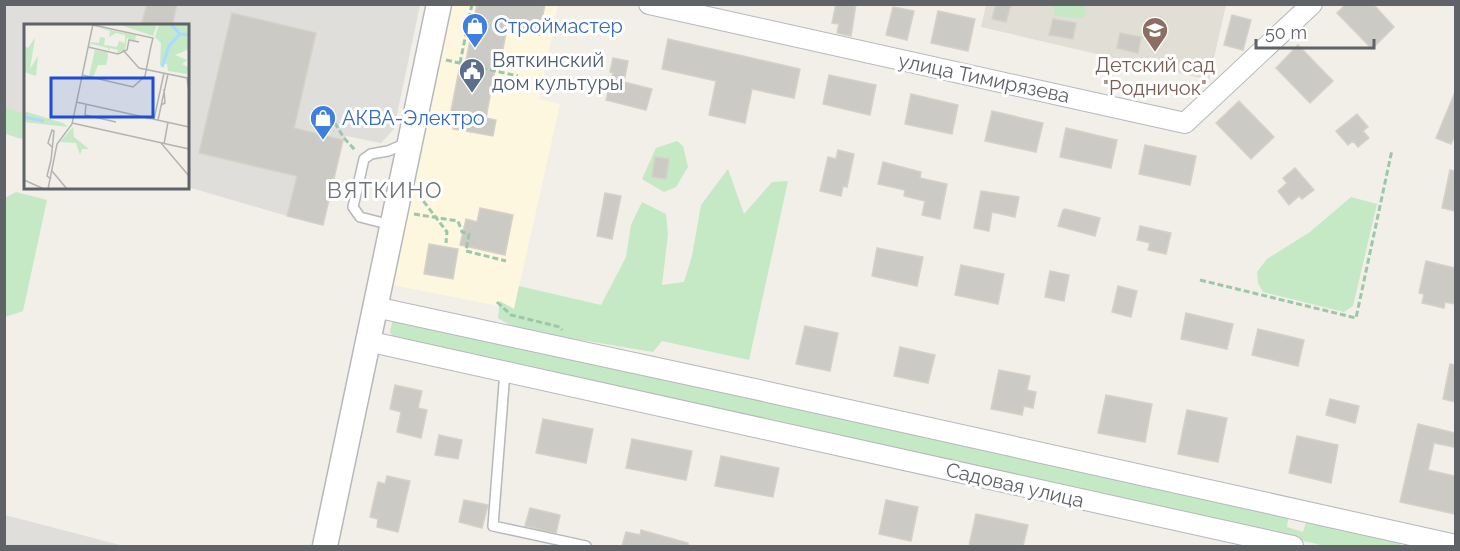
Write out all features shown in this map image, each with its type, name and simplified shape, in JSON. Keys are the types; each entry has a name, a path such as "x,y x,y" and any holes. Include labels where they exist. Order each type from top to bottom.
{"street":[{"path":"325,546 375,307 402,219 409,142 439,4"},
{"name":"улица Тимирязева","path":"649,4 1185,123 1312,4"},
{"path":"375,307 825,404 1455,545"},
{"name":"Садовая улица","path":"367,341 1293,546"}],"lane":[{"path":"402,219 360,217 353,207 364,159 371,154 388,151 409,142"},
{"path":"505,371 493,526 586,546"}],"path":[{"path":"460,63 472,4"},
{"path":"444,59 518,76"},
{"path":"330,115 354,150"},
{"path":"1200,280 1356,318 1392,150"},
{"path":"417,193 447,232 446,243"},
{"path":"402,219 436,218 458,221 462,232 469,234 466,251 506,261"},
{"path":"497,302 511,315 560,327"}],"shaded area":[{"path":"4,5 420,5 394,129 381,143 346,136 343,140 329,136 330,129 321,127 319,135 307,132 287,216 189,187 189,24 24,24 24,140 5,134"},
{"path":"446,5 558,5 539,99 560,104 514,309 388,284"},
{"name":"Детский сад \"Родничок\"","path":"986,5 1226,5 1209,80 981,27"},
{"path":"5,515 124,546 5,546"}],"green space":[{"path":"1053,5 1083,5 1086,9 1084,18 1055,16"},
{"path":"5,107 24,114 24,138 18,138 5,132"},
{"path":"677,141 683,146 688,167 676,187 664,192 642,179 656,148"},
{"path":"728,169 744,214 772,182 788,181 749,360 662,341 653,352 516,329 498,318 500,301 514,309 519,286 601,305 626,257 631,225 642,202 666,214 668,234 662,285 684,282 692,256 701,205"},
{"path":"16,192 47,200 23,311 5,317 5,198"},
{"path":"1351,197 1377,204 1353,306 1344,312 1263,292 1258,283 1257,272 1267,259 1310,232"},
{"path":"393,319 1164,484 1168,491 1200,499 1207,495 1289,513 1287,527 1303,532 1307,519 1402,539 1400,546 1326,546 394,340 390,332"}],"building":[{"path":"147,4 177,4 172,24 142,24"},
{"path":"477,4 545,4 539,35 507,28 501,59 497,58 486,118 496,120 493,136 453,129 456,112 451,111 459,70 464,71"},
{"path":"836,4 856,4 851,36 837,33 839,24 832,23"},
{"path":"996,4 1011,4 1006,22 992,19"},
{"path":"1346,4 1373,4 1394,27 1372,49 1337,13"},
{"path":"893,7 914,11 907,40 886,35"},
{"path":"938,11 975,19 968,51 931,43"},
{"path":"232,13 316,33 294,128 343,140 323,225 287,216 297,176 199,153"},
{"path":"1232,15 1251,20 1243,50 1224,45"},
{"path":"1053,19 1076,23 1073,39 1049,35"},
{"path":"1120,33 1141,37 1138,53 1117,48"},
{"path":"668,39 800,69 794,98 752,89 745,123 709,115 716,81 662,69"},
{"path":"1298,45 1333,81 1310,103 1276,68"},
{"path":"613,58 628,61 624,82 652,89 646,110 606,100 613,73 610,72"},
{"path":"829,75 876,85 870,115 823,104"},
{"path":"1455,92 1455,135 1451,144 1436,138"},
{"path":"911,94 958,105 952,134 905,124"},
{"path":"1239,101 1274,137 1251,159 1216,123"},
{"path":"992,111 1043,123 1036,152 985,141"},
{"path":"1357,114 1368,127 1363,131 1369,138 1358,147 1353,141 1348,145 1336,131"},
{"path":"1066,128 1117,140 1111,168 1060,157"},
{"path":"1145,145 1196,156 1190,185 1139,174"},
{"path":"838,150 854,154 847,187 843,186 841,196 820,191 828,157 836,159"},
{"path":"655,157 669,159 666,179 652,177"},
{"path":"883,162 921,172 920,178 947,184 940,219 922,215 925,201 904,196 905,190 878,184"},
{"path":"1295,168 1314,190 1302,199 1299,196 1289,205 1278,191 1287,183 1283,178"},
{"path":"1450,170 1455,171 1455,211 1442,208"},
{"path":"981,191 1019,197 1015,217 992,212 989,231 974,228"},
{"path":"605,193 621,196 612,239 597,236"},
{"path":"480,208 513,215 505,255 460,245 466,219 477,222"},
{"path":"1065,209 1100,218 1095,236 1058,226"},
{"path":"1140,226 1171,233 1166,254 1148,250 1150,243 1137,240"},
{"path":"429,244 458,249 453,279 424,274"},
{"path":"877,248 923,257 917,286 872,276"},
{"path":"1426,261 1455,268 1455,304 1445,302 1444,308 1422,303 1424,294 1419,293"},
{"path":"961,265 1004,274 998,304 955,295"},
{"path":"1050,271 1069,275 1064,301 1045,297"},
{"path":"1118,286 1137,291 1131,317 1112,312"},
{"path":"1186,313 1233,324 1227,349 1181,339"},
{"path":"805,326 838,333 830,371 796,364"},
{"path":"1258,329 1304,340 1298,366 1252,355"},
{"path":"900,347 935,355 928,383 894,376"},
{"path":"1450,364 1455,365 1455,402 1443,399"},
{"path":"999,370 1030,376 1027,390 1036,392 1033,408 1024,406 1022,415 991,409"},
{"path":"395,385 422,391 418,408 427,410 421,438 397,432 401,412 390,409"},
{"path":"1106,395 1152,404 1145,442 1098,433"},
{"path":"1330,399 1359,406 1355,423 1326,415"},
{"path":"1187,410 1227,418 1218,462 1178,454"},
{"path":"543,419 593,429 586,463 536,453"},
{"path":"1418,424 1455,433 1454,447 1434,443 1428,470 1455,476 1455,514 1400,502"},
{"path":"439,435 462,440 458,459 435,455"},
{"path":"1297,436 1338,445 1331,483 1289,473"},
{"path":"632,439 692,451 686,480 626,468"},
{"path":"721,456 779,468 773,497 715,486"},
{"path":"387,476 410,481 398,532 377,527 378,519 370,517 378,482 385,484"},
{"path":"464,500 488,505 482,528 459,522"},
{"path":"886,500 918,507 911,541 879,534"},
{"path":"530,508 560,515 556,533 525,526"},
{"path":"976,514 1028,525 1023,546 969,546"},
{"path":"641,530 688,543 688,546 622,546 626,532 640,535"}],"place":[{"name":"Строймастер","path":"475,49"},
{"name":"Детский сад \"Родничок\"","path":"1155,53"},
{"name":"Вяткинский дом культуры","path":"472,94"},
{"name":"АКВА-Электро","path":"323,141"}],"district":[{"name":"ВЯТКИНО","path":"385,190"}]}
